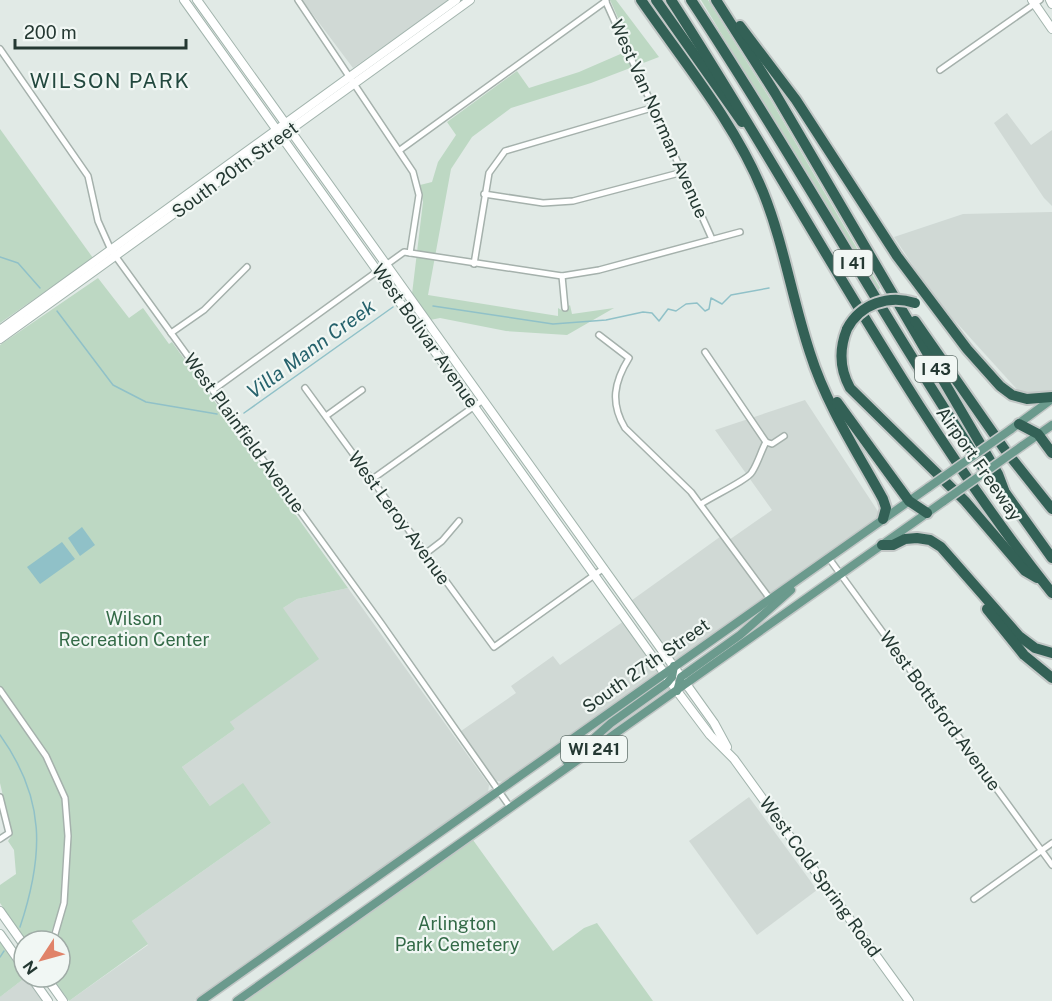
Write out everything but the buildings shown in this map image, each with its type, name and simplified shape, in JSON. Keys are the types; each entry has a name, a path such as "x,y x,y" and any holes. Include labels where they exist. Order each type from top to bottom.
{"highway":[{"path":"641,0 719,113 751,166 780,239 816,369 883,499 886,508 883,519"},
{"path":"656,0 733,111 754,135"},
{"name":"I 41","path":"671,0 754,135"},
{"name":"I 41","path":"691,0 744,82 919,372 991,480 1004,491"},
{"name":"I 43","path":"716,0 780,102 998,474 1004,491"},
{"path":"722,0 796,100 897,256 955,335"},
{"name":"Airport Freeway","path":"754,135 915,400 963,473 1052,592"},
{"path":"866,249 881,265 912,317 993,434 1052,509"},
{"path":"1043,582 1025,571 977,513 850,388 843,374 841,357 848,329 859,313 875,303 900,299 915,303 931,312 955,335 1005,390 1027,399 1052,398"},
{"path":"816,369 909,501 927,513"},
{"path":"1015,427 1038,434 1052,453"},
{"name":"Airport Freeway","path":"1004,491 1052,558"},
{"path":"882,545 893,545 911,538 930,540 941,547 1017,648 1052,678"},
{"path":"963,574 1026,643 1052,654"}],"main road":[{"name":"South 27th Street","path":"674,666 1015,427 1052,398"},
{"name":"South 27th Street","path":"684,681 1052,425"},
{"path":"678,691 684,681 745,631 813,568"},
{"path":"543,785 611,723 668,676 674,666"},
{"name":"South 27th Street","path":"201,1001 499,790 668,676"},
{"name":"WI 241","path":"237,1001 678,691"}],"street":[{"name":"West Bolivar Avenue","path":"184,0 668,676"},
{"name":"West Bolivar Avenue","path":"197,0 684,681"},
{"path":"298,0 413,172 418,195 407,252"},
{"name":"South 20th Street","path":"0,339 113,253 351,81 456,0"},
{"name":"South 20th Street","path":"351,81 470,0"},
{"path":"400,150 606,1"},
{"name":"West Van Norman Avenue","path":"606,1 712,239"},
{"path":"940,70 1035,1 1052,29"},
{"name":"West Plainfield Avenue","path":"0,49 88,176 98,221 113,253 510,807"},
{"path":"474,264 489,173 505,152 655,107"},
{"path":"484,194 543,203 567,201 683,172"},
{"path":"213,390 378,270 407,252 562,276 599,270 740,232"},
{"name":"South 20th Street","path":"0,330 113,253"},
{"path":"171,333 204,310 247,267"},
{"path":"562,276 565,308"},
{"path":"599,335 629,358 615,389 618,414 629,432 681,480 770,599"},
{"path":"705,352 766,442 772,444 784,436"},
{"name":"West Leroy Avenue","path":"305,388 494,647 595,574"},
{"path":"326,416 362,390"},
{"path":"371,480 483,400"},
{"path":"700,504 720,490 744,481 752,473 766,442"},
{"path":"536,491 544,485"},
{"path":"425,554 442,541 459,521"},
{"name":"West Bottsford Avenue","path":"828,557 1052,865"},
{"path":"595,574 604,568"},
{"path":"640,636 648,630"},
{"name":"West Cold Spring Road","path":"668,676 710,735 730,754"},
{"name":"West Cold Spring Road","path":"684,681 714,723 730,754 909,1001"},
{"path":"0,690 46,756 65,798 68,836 64,903 56,929"},
{"path":"0,797 9,833 0,839"},
{"path":"974,899 1052,843"},
{"path":"0,911 13,929"},
{"path":"0,934 12,951"}],"shaded area":[{"path":"302,0 449,0 353,68"},
{"path":"1007,113 1031,145 1052,130 1052,206 1044,198 994,123"},
{"path":"1052,212 1052,390 1044,395 1022,395 936,300 894,237 963,214"},
{"path":"805,400 883,519 674,666 628,603 724,534 729,540 772,510 715,430"},
{"path":"348,588 489,785 488,793 194,1001 69,1001 148,945 132,921 271,823 210,806 182,767 235,729 230,723 283,608 297,599"},
{"path":"624,621 658,669 657,674 504,782 496,781 461,731 516,693 511,686 553,656 560,665"},
{"path":"749,797 817,890 757,935 689,841"},
{"path":"12,988 34,989 43,1001 0,1001 0,997"}],"green space":[{"path":"610,0 616,0 659,57 591,83 511,108 472,137 451,169 428,295 558,316 558,308 563,311 570,305 572,314 614,308 567,335 506,331 440,318 430,320 412,294 423,202 420,185 432,182 438,162 456,135 447,122 517,71 529,88 579,72 632,49"},
{"path":"701,0 708,0 772,102 880,288 877,291"},
{"path":"0,129 93,258 0,323"},
{"name":"Wilson Recreation Center","path":"98,278 129,318 143,308 169,344 172,342 348,588 297,599 283,608 319,659 230,722 235,729 182,767 210,806 243,783 271,823 132,921 148,944 69,1001 60,989 72,989 72,929 60,929 67,902 71,834 65,827 60,908 52,929 18,929 0,903 0,885 16,874 14,850 8,841 12,835 0,783 0,345"},
{"name":"Arlington Park Cemetery","path":"473,840 553,951 584,928 597,923 653,1001 245,1001"},
{"path":"0,941 12,958 12,988 0,997"}],"water":[{"path":"82,527 95,545 80,556 68,538"},
{"path":"62,542 75,559 40,584 27,567"}],"waterway":[{"path":"0,257 18,263 40,288"},
{"name":"Villa Mann Creek","path":"433,306 553,324 606,320 643,312 652,313 659,321 668,309 676,311 686,304 697,303 705,311 709,309 711,298 722,304 731,295 769,288"},
{"name":"Villa Mann Creek","path":"244,413 393,307"},
{"name":"Villa Mann Creek","path":"57,311 113,385 146,402 217,414"},
{"path":"0,735 26,782 33,805 36,828 33,876 20,927"},
{"path":"0,957 4,951"}],"district":[{"name":"WILSON PARK","path":"110,81"}]}
